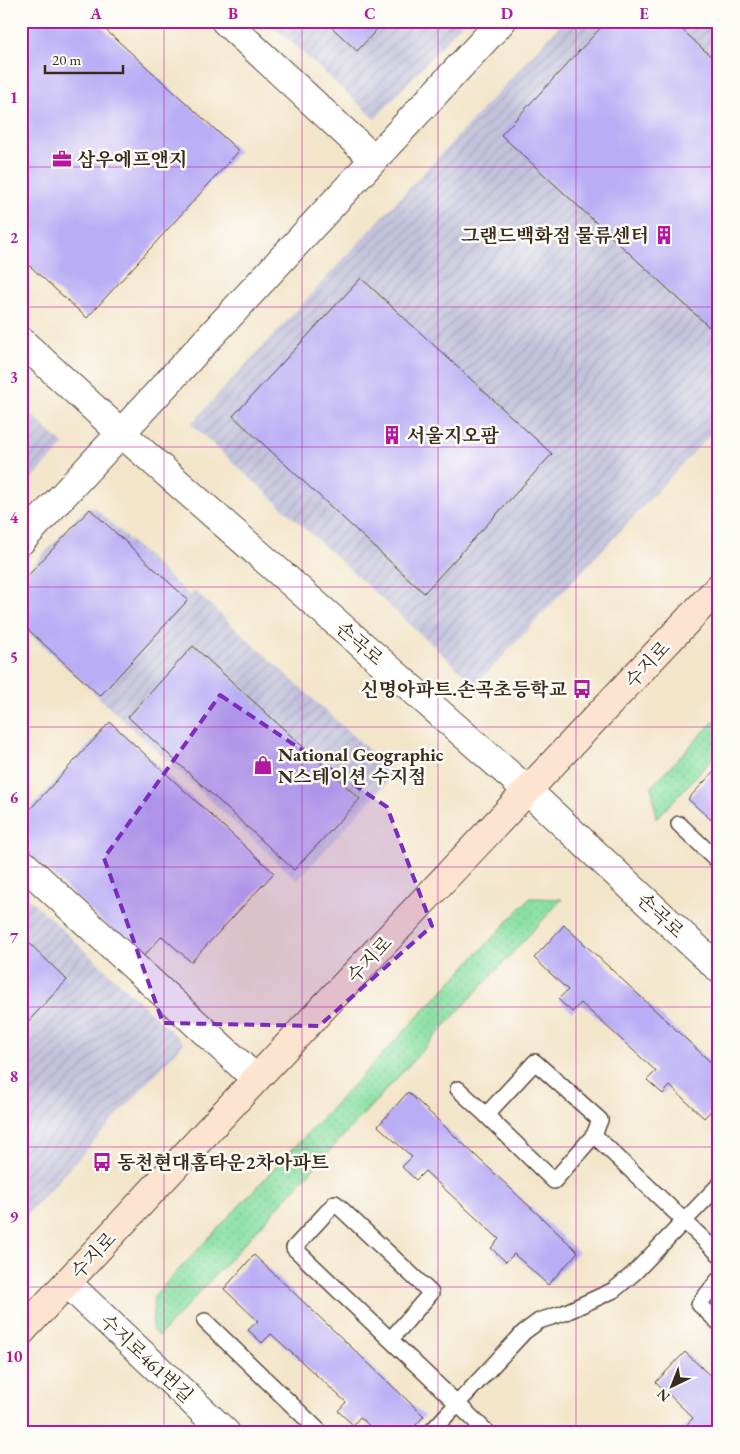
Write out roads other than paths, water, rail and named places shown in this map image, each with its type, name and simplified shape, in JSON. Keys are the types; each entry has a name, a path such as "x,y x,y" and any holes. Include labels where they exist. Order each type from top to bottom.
{"main road":[{"name":"수지로","path":"21,1332 256,1078 719,587"}],"street":[{"path":"224,21 374,159"},
{"path":"21,541 502,21"},
{"name":"손곡로","path":"21,342 120,432 528,791 719,968"},
{"path":"21,862 256,1078"},
{"name":"수지로461번길","path":"67,1283 226,1433"}],"lane":[{"path":"679,824 719,862"},
{"path":"458,1089 554,1181 594,1135 600,1120 535,1062 486,1115"},
{"path":"594,1135 719,1254"},
{"path":"430,1433 524,1332 539,1321 564,1313 614,1290 634,1273 719,1185"},
{"path":"391,1339 431,1293 335,1203 294,1248 488,1433"},
{"path":"719,1279 699,1304 719,1323"},
{"path":"205,1321 322,1433"}],"place":[{"name":"삼우에프앤지","path":"62,159"},
{"name":"그랜드백화점 물류센터","path":"664,235"},
{"name":"서울지오팜","path":"392,435"},
{"name":"신명아파트.손곡초등학교","path":"582,689"},
{"name":"National Geographic N스테이션 수지점","path":"263,765"},
{"name":"동천현대홈타운2차아파트","path":"102,1162"}]}
